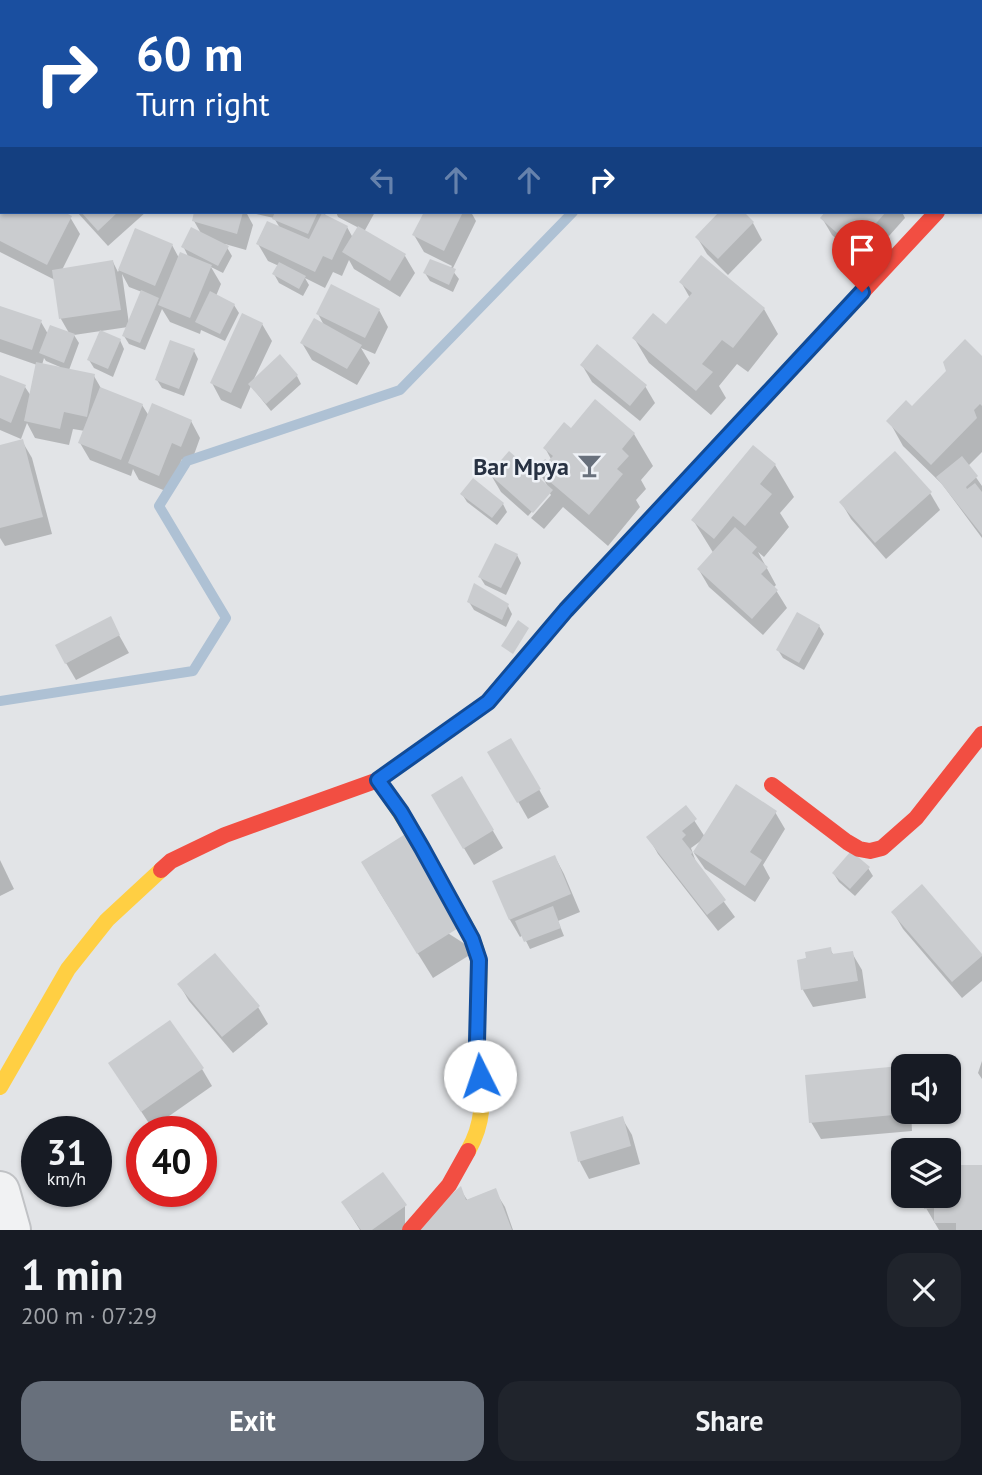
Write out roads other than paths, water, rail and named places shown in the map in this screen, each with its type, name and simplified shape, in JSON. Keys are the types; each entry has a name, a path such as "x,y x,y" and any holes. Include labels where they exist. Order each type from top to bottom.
{"street":[{"path":"0,1087 68,969 107,920 171,861 225,835 378,780 488,702 575,601 935,214"},
{"path":"772,785 847,842 870,851 882,848 916,818 982,734"},
{"path":"378,780 422,848 472,939 479,960 477,1042 483,1106 477,1130 461,1168 450,1185 410,1230"},
{"path":"0,1191 11,1230"}],"waterway":[{"path":"0,701 193,671 226,618 159,506 187,461 400,390 571,214"}],"place":[{"name":"Bar Mpya","path":"589,466"}]}
